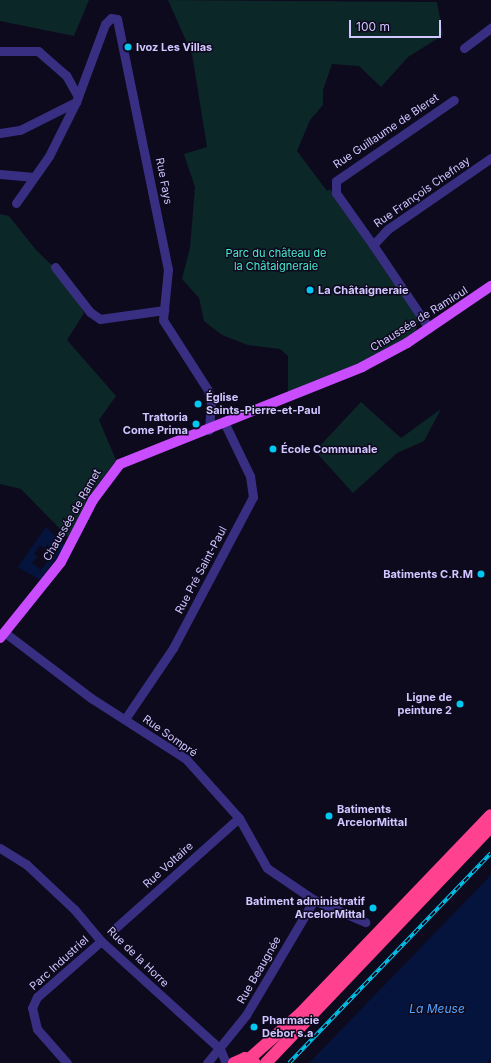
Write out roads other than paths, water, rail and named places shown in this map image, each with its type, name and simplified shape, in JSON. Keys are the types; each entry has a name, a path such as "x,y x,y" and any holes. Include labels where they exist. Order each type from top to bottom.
{"highway":[{"path":"245,1061 264,1049 311,1002 491,815"},
{"path":"266,1063 491,827"}],"main road":[{"name":"Chaussée de Ramioul","path":"225,424 362,367 429,328 491,286"},
{"path":"209,430 225,424"},
{"name":"Chaussée de Ramet","path":"2,635 61,562 112,470 126,460 209,430"}],"street":[{"name":"Rue Fays","path":"77,99 105,24 114,17 120,23 168,269 164,310 167,328 208,390 211,402 209,430"},
{"path":"464,48 491,28"},
{"path":"0,51 38,51 66,75 77,99"},
{"path":"0,133 20,130 77,99"},
{"path":"16,203 34,177 77,99"},
{"name":"Rue Guillaume de Bleret","path":"373,245 335,191 336,182 454,100"},
{"name":"Rue François Chefnay","path":"429,328 373,245 388,229 491,158"},
{"path":"0,174 34,177"},
{"path":"55,267 90,312 100,319 164,310"},
{"name":"Rue Pré Saint-Paul","path":"124,719 173,648 253,497 250,476 225,424"},
{"name":"Rue Sompré","path":"2,635 124,719 186,759 240,818 267,868 314,900 365,922"},
{"name":"Rue Voltaire","path":"112,931 240,818"},
{"name":"Rue de la Horre","path":"0,848 36,873 102,941 222,1051"},
{"name":"Rue Beaugnée","path":"222,1051 246,1015 314,900"},
{"name":"Parc Industriel","path":"67,1063 37,1029 32,1008 37,997 102,941"},
{"path":"222,1051 245,1061"},
{"path":"208,1063 222,1051"},
{"path":"222,1051 226,1063"}],"water":[{"path":"46,527 65,546 40,580 18,567","holes":["48,544 51,557 41,570 32,563 37,557 34,554 40,545 44,548"]},
{"name":"La Meuse","path":"491,875 491,1058 487,1063 309,1063"}],"railway":[{"path":"289,1063 491,853"}],"place":[{"name":"Ivoz Les Villas","path":"128,47"},
{"name":"La Châtaigneraie","path":"310,290"},
{"name":"Église Saints-Pierre-et-Paul","path":"198,404"},
{"name":"Trattoria Come Prima","path":"196,424"},
{"name":"École Communale","path":"273,449"},
{"name":"Batiments C.R.M","path":"481,574"},
{"name":"Ligne de peinture 2","path":"460,704"},
{"name":"Batiments ArcelorMittal","path":"329,816"},
{"name":"Batiment administratif ArcelorMittal","path":"373,908"},
{"name":"Pharmacie Debor s.a","path":"254,1027"}],"park label":[{"name":"Parc du château de la Châtaigneraie","path":"276,260"}]}
